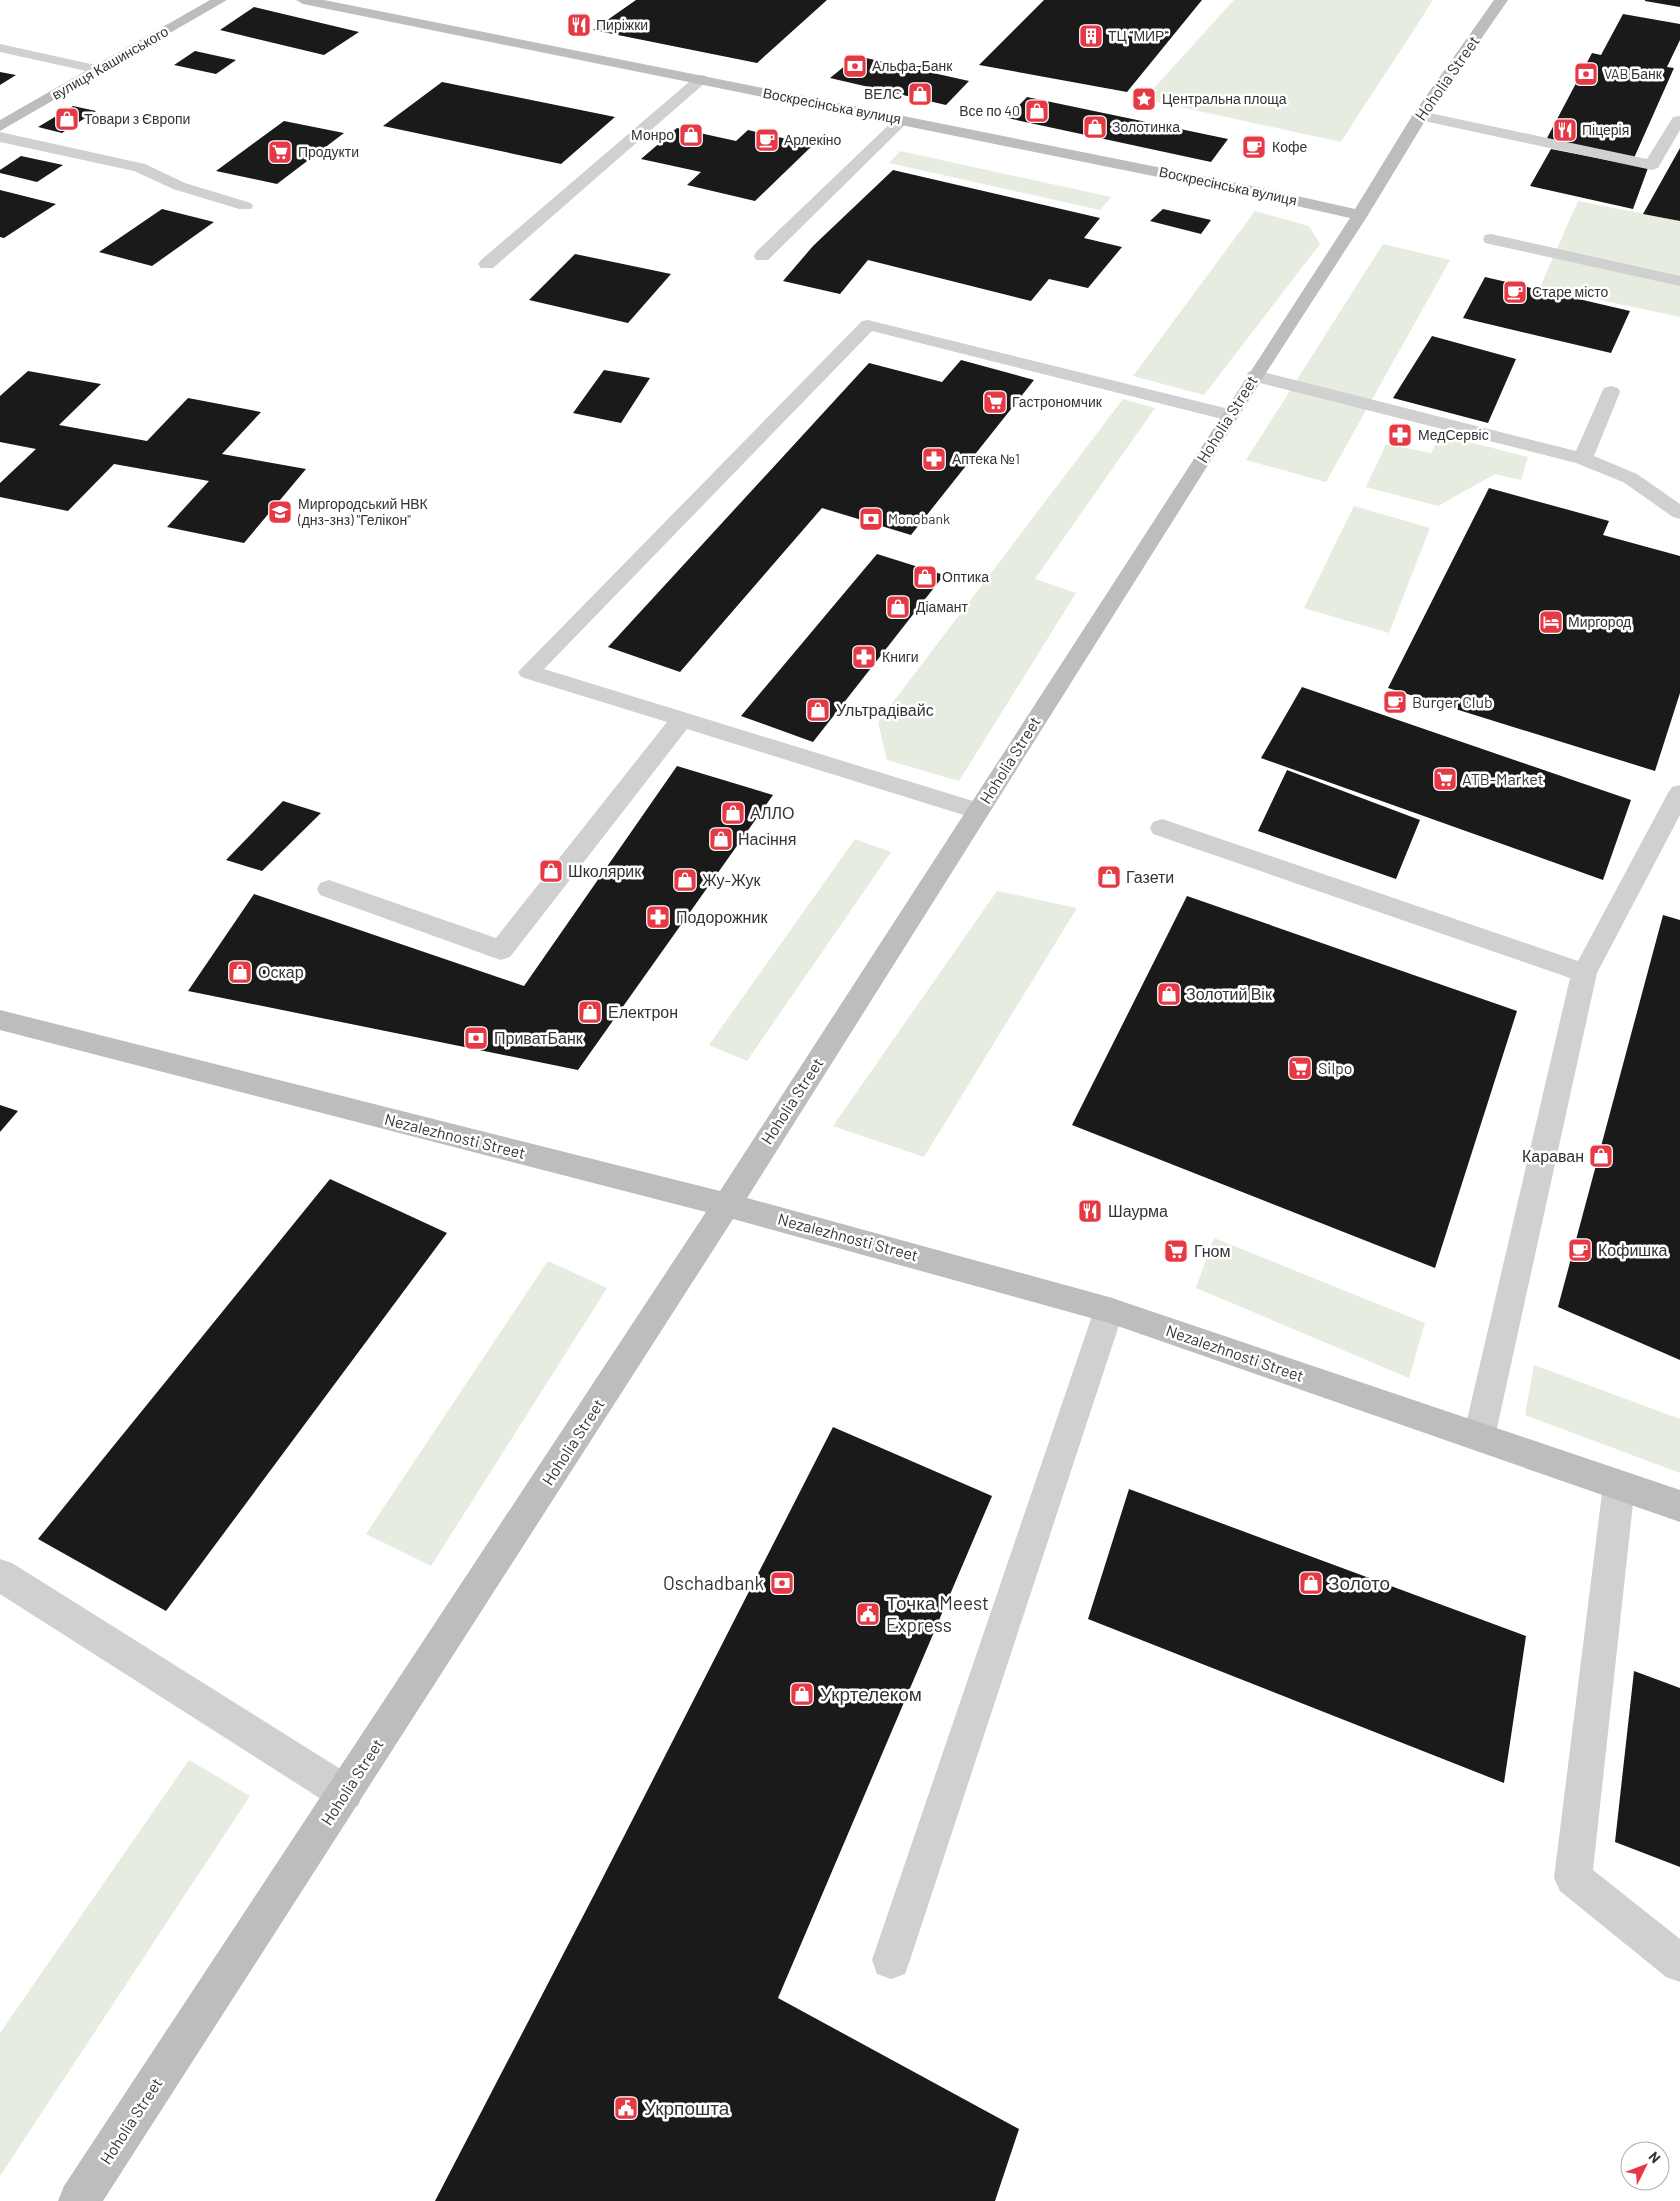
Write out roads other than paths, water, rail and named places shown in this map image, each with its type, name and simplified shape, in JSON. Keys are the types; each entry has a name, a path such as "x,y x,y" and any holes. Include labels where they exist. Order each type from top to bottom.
{"street":[{"name":"вулиця Кашинського","path":"0,126 220,0"},
{"name":"Воскресінська вулиця","path":"303,0 1252,191 1360,215"},
{"name":"Hoholia Street","path":"79,2201 726,1205 1230,415 1360,215 1420,116 1501,0"},
{"path":"0,48 100,70"},
{"path":"487,264 701,79"},
{"path":"1420,116 1652,165 1678,120"},
{"path":"762,256 902,120"},
{"path":"0,137 140,167 179,186 245,206"},
{"path":"1491,239 1680,280"},
{"path":"978,811 530,672 868,325 1230,415"},
{"path":"1255,376 1583,458 1630,478 1680,513"},
{"path":"1583,458 1611,392"},
{"path":"329,889 501,950 681,720"},
{"path":"1479,1437 1584,972 1680,793"},
{"path":"1162,828 1584,972"},
{"name":"Nezalezhnosti Street","path":"0,1020 726,1205 896,1250 1109,1310 1680,1506"},
{"path":"891,1960 1109,1310"},
{"path":"1619,1485 1573,1878 1680,1963"},
{"path":"0,1575 162,1675 344,1793"}],"place":[{"name":"Пиріжки","path":"579,25"},
{"name":"ТЦ \"МИР\"","path":"1091,36"},
{"name":"Альфа-Банк","path":"855,66"},
{"name":"VAB Банк","path":"1586,74"},
{"name":"ВЕЛС","path":"920,94"},
{"name":"Центральна площа","path":"1144,99"},
{"name":"Все по 40","path":"1037,111"},
{"name":"Товари з Європи","path":"67,119"},
{"name":"Золотинка","path":"1095,127"},
{"name":"Піцерія","path":"1565,130"},
{"name":"Монро","path":"691,135"},
{"name":"Арлекіно","path":"767,140"},
{"name":"Кофе","path":"1254,147"},
{"name":"Продукти","path":"280,152"},
{"name":"Старе місто","path":"1515,292"},
{"name":"Гастрономчик","path":"995,402"},
{"name":"МедСервіс","path":"1400,435"},
{"name":"Аптека №1","path":"934,459"},
{"name":"Миргородський НВК (днз-знз) \"Гелікон\"","path":"280,512"},
{"name":"Monobank","path":"871,519"},
{"name":"Оптика","path":"925,577"},
{"name":"Діамант","path":"898,607"},
{"name":"Миргород","path":"1551,622"},
{"name":"Книги","path":"864,657"},
{"name":"Burger Club","path":"1395,702"},
{"name":"Ультрадівайс","path":"818,710"},
{"name":"ATB-Market","path":"1445,779"},
{"name":"АЛЛО","path":"733,813"},
{"name":"Насіння","path":"721,839"},
{"name":"Школярик","path":"551,871"},
{"name":"Газети","path":"1109,877"},
{"name":"Жу-Жук","path":"685,880"},
{"name":"Подорожник","path":"658,917"},
{"name":"Оскар","path":"240,972"},
{"name":"Золотий Вік","path":"1169,994"},
{"name":"Електрон","path":"590,1012"},
{"name":"ПриватБанк","path":"476,1038"},
{"name":"Silpo","path":"1300,1068"},
{"name":"Караван","path":"1601,1156"},
{"name":"Шаурма","path":"1090,1211"},
{"name":"Кофишка","path":"1580,1250"},
{"name":"Гном","path":"1176,1251"},
{"name":"Oschadbank","path":"782,1583"},
{"name":"Золото","path":"1311,1583"},
{"name":"Точка Meest Express","path":"868,1614"},
{"name":"Укртелеком","path":"802,1694"},
{"name":"Укрпошта","path":"626,2108"}]}
